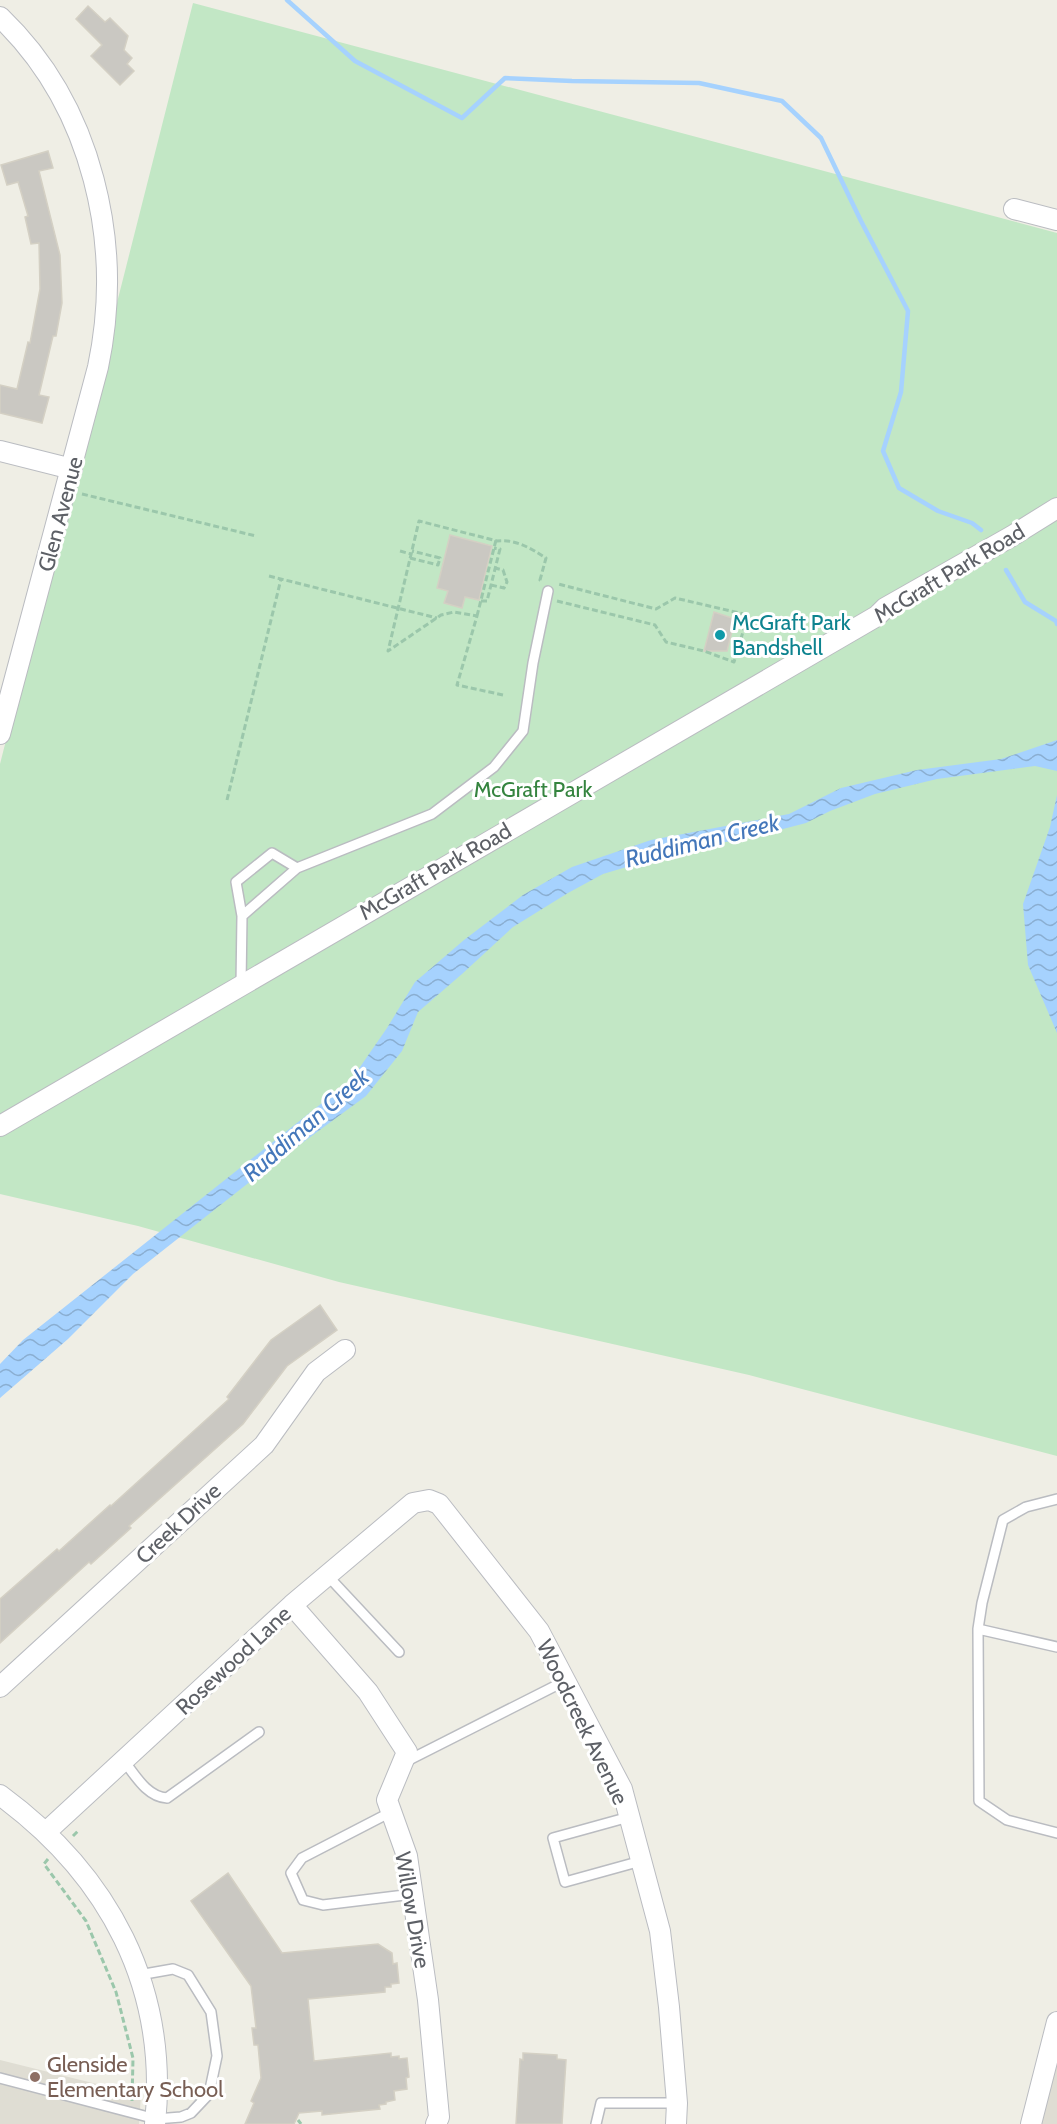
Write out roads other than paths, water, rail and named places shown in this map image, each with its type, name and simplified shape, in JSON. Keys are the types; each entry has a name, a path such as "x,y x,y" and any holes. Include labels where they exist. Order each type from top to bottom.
{"street":[{"name":"Glen Avenue","path":"0,18 26,45 52,82 73,118 98,192 104,230 107,291 106,332 72,469 0,734"},
{"path":"1014,209 1057,220"},
{"path":"0,451 72,469"},
{"name":"McGraft Park Road","path":"0,1126 877,616 885,608 1057,508"},
{"name":"Creek Drive","path":"0,1687 264,1445 316,1372 345,1350"},
{"name":"Rosewood Lane","path":"46,1832 292,1605 413,1503 429,1500"},
{"name":"Woodcreek Avenue","path":"429,1500 439,1504 539,1631 622,1789 660,1931 677,2103 676,2124"},
{"path":"292,1605 368,1692 407,1752 403,1763"},
{"name":"Willow Drive","path":"403,1763 387,1800 407,1856 413,1894 428,2000 437,2121"},
{"path":"0,1795 46,1832 80,1868 122,1936 139,1975 154,2038 158,2080 156,2122"},
{"path":"1031,2124 1057,2022"}],"lane":[{"path":"242,916 297,868 432,814 494,766 523,731 533,663 547,595"},
{"path":"241,985 242,916 236,882 272,853 297,868"},
{"path":"1057,1499 1026,1507 1003,1520 982,1603 978,1629 979,1801 1007,1820 1057,1833"},
{"path":"327,1575 399,1652"},
{"path":"978,1629 1057,1647"},
{"path":"403,1763 565,1681"},
{"path":"124,1761 151,1793 158,1798 167,1798 259,1732"},
{"path":"391,1812 302,1858 291,1873 303,1900 323,1905 413,1894"},
{"path":"629,1817 553,1838 565,1882 641,1861"},
{"path":"0,2078 131,2113 156,2122 191,2113 208,2094 217,2056 211,2012 188,1976 173,1970 139,1975"},
{"path":"596,2124 601,2103 677,2103"}],"water":[{"name":"Ruddiman Creek","path":"1057,740 1057,771 1035,766 937,779 875,794 806,823 677,852 603,874 513,927 418,1012 402,1051 366,1096 256,1177 133,1274 68,1339 0,1398 0,1364 23,1340 351,1080 415,982 464,940 523,895 572,867 651,840 789,814 841,788 917,770 1001,759"},
{"path":"1057,795 1057,1033 1028,965 1023,904 1050,827"}],"waterway":[{"path":"287,0 355,61 462,118 505,78 699,83 782,101 821,138 908,311 901,392 883,451 899,488 938,511 972,523 981,530"},
{"path":"1006,570 1025,602 1056,621 1057,624"}],"place":[{"name":"McGraft Park Bandshell","path":"720,635"},
{"name":"Glenside Elementary School","path":"35,2077"}],"park label":[{"name":"McGraft Park","path":"533,789"}]}
